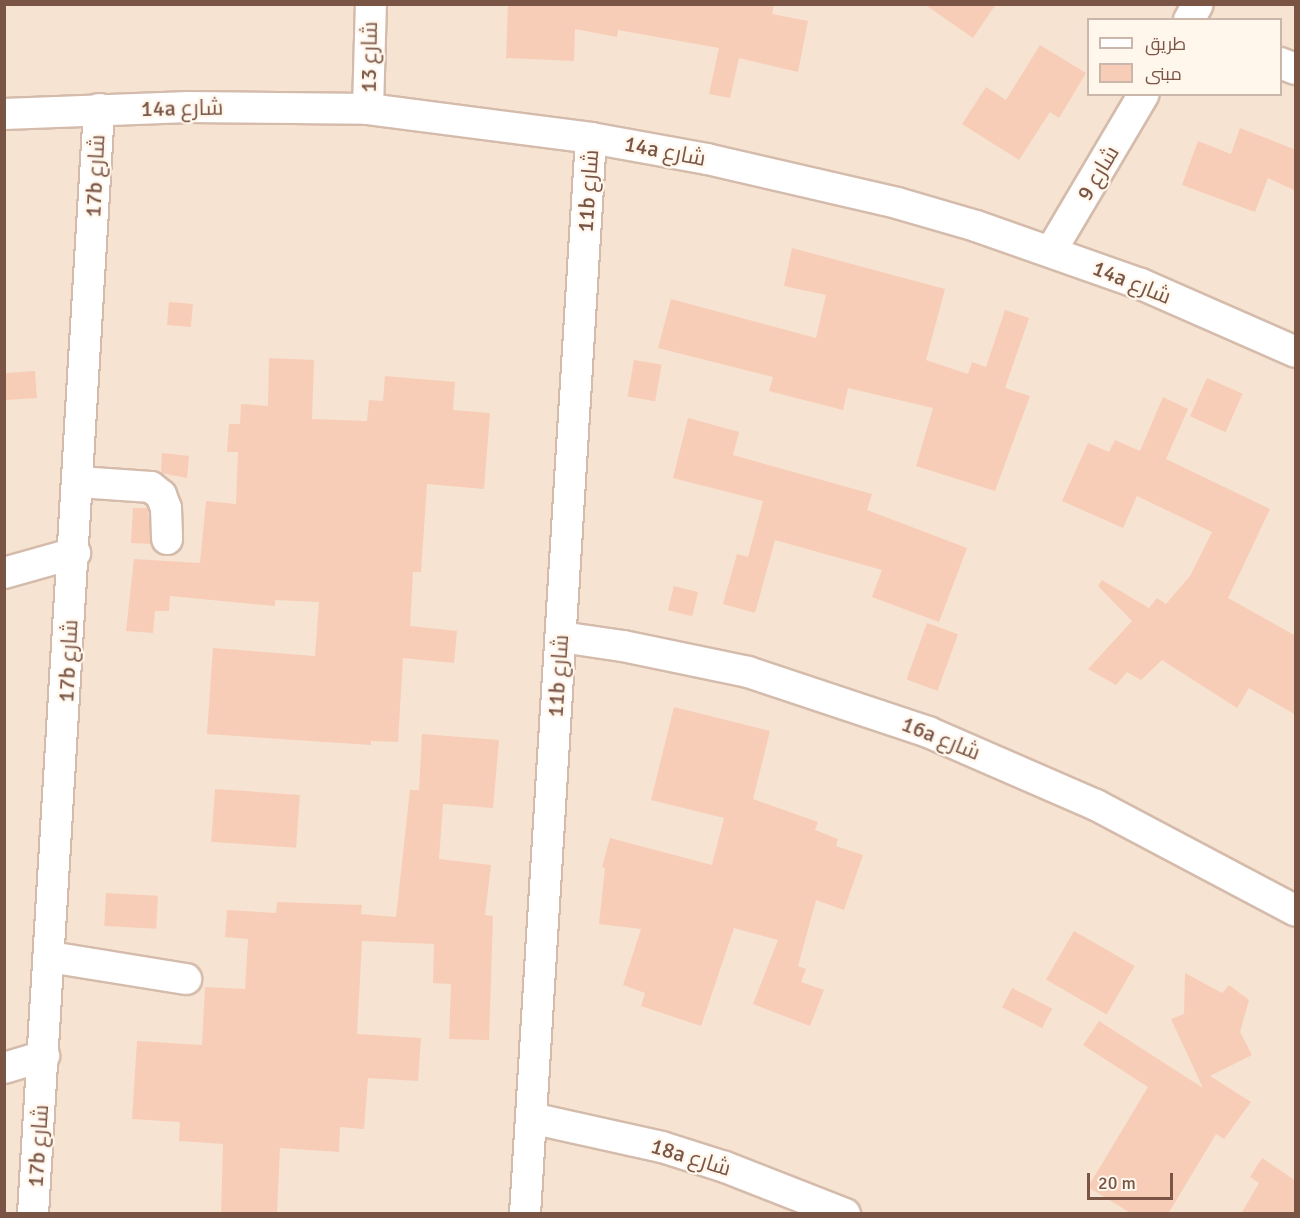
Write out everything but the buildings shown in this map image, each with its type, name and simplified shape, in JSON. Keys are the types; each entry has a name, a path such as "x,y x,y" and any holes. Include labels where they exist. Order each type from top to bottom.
{"street":[{"name":"شارع 13","path":"368,110 371,4"},
{"path":"1190,18 1198,4"},
{"path":"1282,63 1296,69"},
{"name":"شارع 9","path":"1051,251 1143,96"},
{"name":"14a شارع","path":"4,114 99,109 368,110 591,138 828,186 1051,251 1141,284 1296,352"},
{"name":"17b شارع","path":"33,1214 75,553 99,109"},
{"name":"11b شارع","path":"525,1214 591,138"},
{"path":"79,482 151,487 161,495 166,508 167,539"},
{"path":"4,573 75,553"},
{"name":"16a شارع","path":"561,637 623,646 748,672 918,729 1095,805 1296,911"},
{"path":"50,957 186,979"},
{"path":"4,1068 44,1056"},
{"name":"18a شارع","path":"531,1118 662,1147 725,1167 845,1214"}],"shaded area":[{"path":"5,5 1295,5 1295,1213 5,1214"}]}
